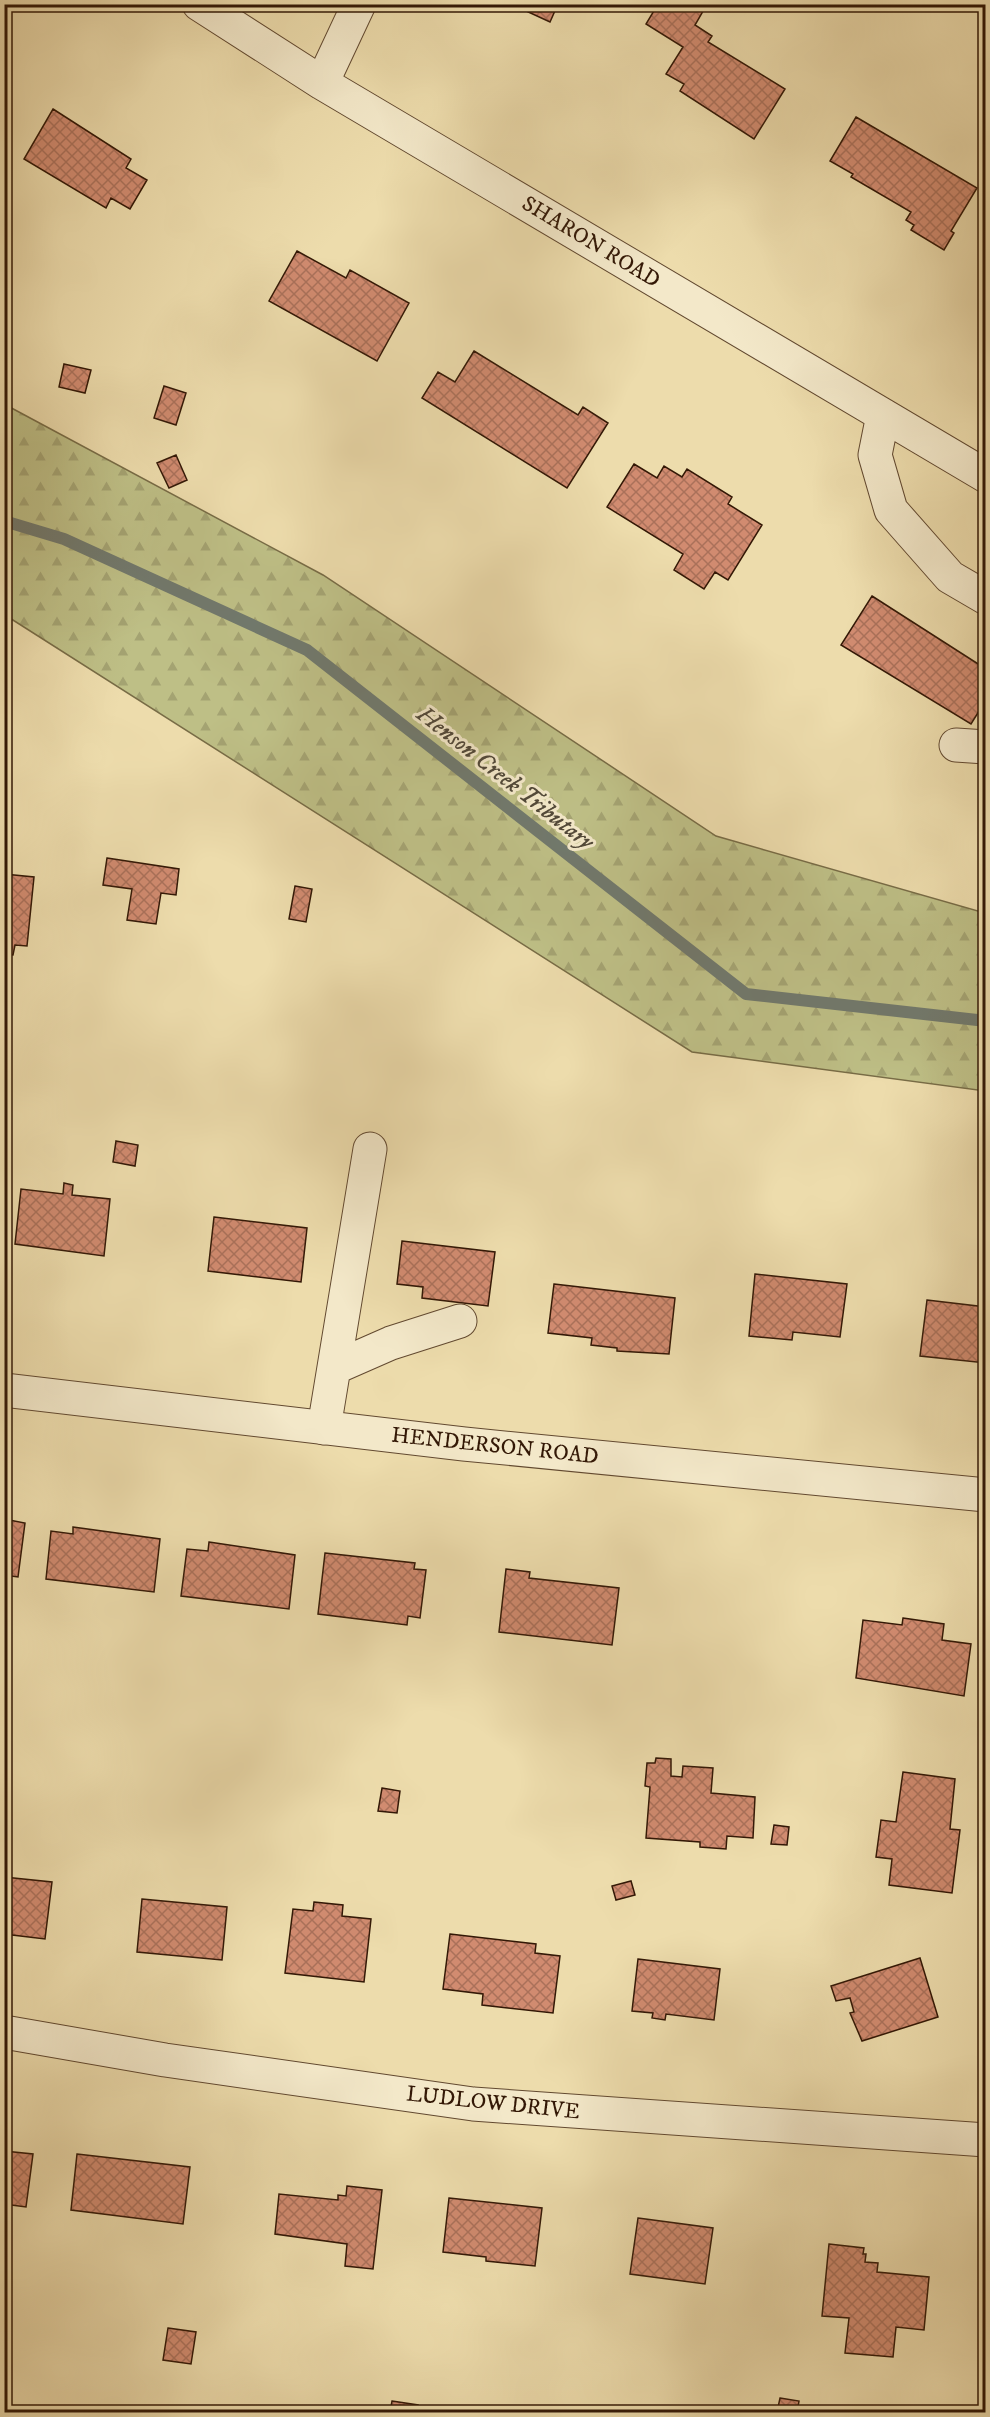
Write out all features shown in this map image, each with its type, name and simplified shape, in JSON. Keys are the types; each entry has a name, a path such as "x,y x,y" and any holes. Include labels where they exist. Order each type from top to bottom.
{"street":[{"name":"SHARON ROAD","path":"199,4 322,82 986,476"},
{"path":"322,82 359,4"},
{"path":"882,415 874,455 891,510 950,577 986,598"},
{"path":"324,1428 370,1149"},
{"path":"334,1368 391,1343 460,1321"},
{"name":"HENDERSON ROAD","path":"4,1390 324,1428 986,1495"},
{"name":"LUDLOW DRIVE","path":"4,2031 165,2061 473,2104 986,2140"}],"green space":[{"path":"4,404 323,575 716,836 985,913 985,1091 692,1052 5,615"}],"building":[{"path":"511,4 558,4 550,22"},
{"path":"658,4 706,6 695,25 712,36 708,42 785,89 754,139 680,91 684,84 666,74 683,47 646,24"},
{"path":"53,109 131,159 126,168 147,180 130,209 111,198 106,208 24,159"},
{"path":"856,117 977,188 951,231 954,233 944,250 911,230 914,225 906,220 911,212 851,177 853,174 830,161"},
{"path":"297,251 346,278 350,270 409,303 377,361 269,301"},
{"path":"474,351 578,415 583,407 608,423 567,488 422,398 438,372 455,382"},
{"path":"64,364 91,370 85,393 59,387"},
{"path":"164,386 186,393 176,425 154,418"},
{"path":"176,455 187,480 169,488 157,463"},
{"path":"634,464 657,478 664,466 682,477 687,469 732,497 728,504 762,525 728,580 715,572 704,589 674,570 683,554 607,507"},
{"path":"872,596 986,669 986,700 971,724 841,645"},
{"path":"107,858 179,869 176,895 161,893 156,924 127,920 132,889 103,885"},
{"path":"4,874 34,877 27,946 15,945 13,955 4,954"},
{"path":"295,886 312,889 306,922 289,919"},
{"path":"116,1141 138,1145 135,1166 113,1162"},
{"path":"64,1183 73,1185 72,1195 110,1199 104,1256 15,1244 21,1189 63,1194"},
{"path":"214,1217 307,1228 301,1282 208,1271"},
{"path":"402,1241 495,1252 488,1306 422,1298 423,1287 397,1284"},
{"path":"755,1274 847,1284 840,1337 793,1332 792,1340 749,1336"},
{"path":"554,1284 675,1298 669,1354 617,1351 617,1348 591,1345 592,1338 548,1333"},
{"path":"927,1300 986,1307 986,1363 920,1356"},
{"path":"4,1519 25,1523 18,1577 4,1575"},
{"path":"73,1527 160,1539 154,1592 46,1579 51,1531 73,1534"},
{"path":"209,1542 295,1555 289,1609 181,1596 187,1549 208,1551"},
{"path":"325,1553 415,1563 414,1569 426,1570 420,1618 408,1616 407,1625 318,1614"},
{"path":"506,1569 530,1572 529,1578 619,1588 612,1645 499,1632"},
{"path":"903,1618 944,1624 942,1640 971,1644 964,1696 856,1678 863,1620 902,1625"},
{"path":"656,1758 671,1759 671,1776 682,1777 683,1766 713,1768 711,1793 755,1797 753,1838 727,1836 726,1849 700,1847 700,1842 646,1838 650,1787 645,1786 647,1763 655,1763"},
{"path":"903,1772 955,1779 950,1829 960,1830 952,1893 889,1885 892,1859 876,1857 881,1820 896,1822"},
{"path":"382,1788 400,1791 397,1813 378,1811"},
{"path":"774,1825 789,1827 787,1845 771,1844"},
{"path":"4,1877 52,1882 45,1939 4,1934"},
{"path":"631,1881 635,1895 616,1900 612,1886"},
{"path":"142,1899 227,1907 222,1960 137,1952"},
{"path":"314,1902 343,1905 342,1916 371,1919 364,1982 285,1973 293,1909 313,1911"},
{"path":"450,1934 536,1944 535,1953 560,1956 553,2013 482,2005 483,1994 443,1989"},
{"path":"920,1958 938,2017 862,2041 850,2013 854,2012 850,1998 836,2001 831,1986"},
{"path":"638,1959 720,1969 714,2020 666,2014 665,2020 652,2018 653,2013 632,2011"},
{"path":"4,2151 33,2154 26,2207 4,2204"},
{"path":"77,2154 190,2167 183,2224 71,2210"},
{"path":"347,2186 382,2190 373,2269 345,2266 347,2244 275,2234 279,2194 338,2200 338,2195 346,2196"},
{"path":"449,2198 542,2208 535,2266 486,2261 486,2257 443,2252"},
{"path":"638,2218 713,2228 705,2284 630,2274"},
{"path":"829,2244 864,2248 865,2262 878,2263 877,2272 929,2277 924,2330 896,2327 893,2357 845,2353 849,2318 822,2316"},
{"path":"168,2328 196,2332 191,2364 163,2360"},
{"path":"780,2398 799,2401 797,2412 777,2412"},
{"path":"392,2401 418,2405 417,2412 390,2412"}],"waterway":[{"name":"Henson Creek Tributary","path":"4,521 64,539 307,650 746,994 986,1021"}]}
